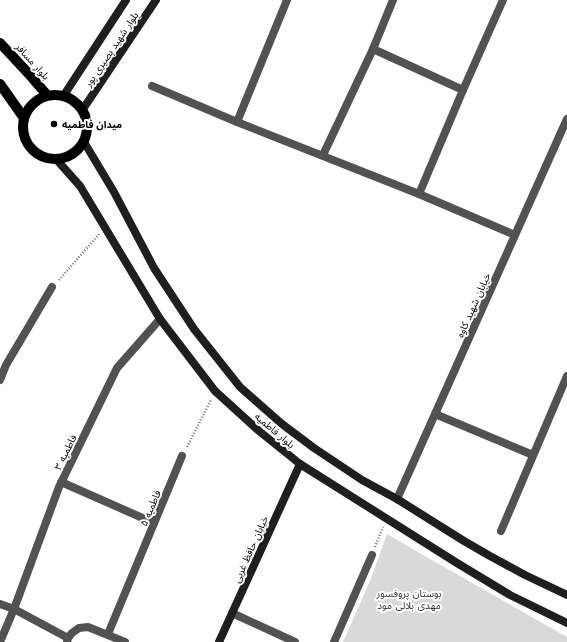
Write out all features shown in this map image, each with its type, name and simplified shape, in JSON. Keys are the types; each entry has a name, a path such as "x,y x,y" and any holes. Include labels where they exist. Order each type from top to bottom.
{"main road":[{"name":"بلوار شهید بصیری پور","path":"64,95 126,0"},
{"name":"بلوار شهید بصیری پور","path":"83,109 156,0"},
{"name":"بلوار مسافر","path":"0,43 47,95"},
{"path":"0,84 24,118"},
{"path":"47,95 64,95 78,103 83,109 88,125 87,134 79,149 72,154 64,158 47,158 39,155 27,143 24,135 24,118 27,110 39,99 47,95"},
{"name":"بلوار فاطمیه","path":"84,142 114,192 154,268 194,330 240,387 282,424 314,448 362,480 490,556 567,595"},
{"name":"بلوار فاطمیه","path":"56,159 80,186 160,319 215,391 300,464 510,595 567,623"},
{"name":"خیابان حافظ غربی","path":"219,642 300,464"}],"street":[{"path":"236,122 287,0"},
{"path":"323,156 394,0"},
{"path":"419,194 503,0"},
{"path":"373,49 463,90"},
{"path":"152,86 236,122 419,194 515,235"},
{"name":"خیابان شهید کاوه","path":"397,500 567,119"},
{"path":"0,380 6,365 52,287"},
{"name":"فاطمیه ۳","path":"0,642 14,609 61,482 117,368 160,319"},
{"path":"501,531 567,376"},
{"path":"435,414 533,455"},
{"name":"فاطمیه ۵","path":"108,634 182,456"},
{"path":"61,482 154,523"},
{"path":"334,642 372,555"},
{"path":"0,604 14,609 68,640 72,633 79,628 88,627 125,642"},
{"path":"232,613 295,642"}],"path":[{"path":"52,287 104,228"},
{"path":"182,456 215,391"},
{"path":"372,555 386,518"}],"green space":[{"name":"بوستان پروفسور مهدی بلالی مود","path":"387,534 567,637 567,642 343,642 370,581"}],"place":[{"name":"میدان فاطمیه","path":"54,124"}]}
